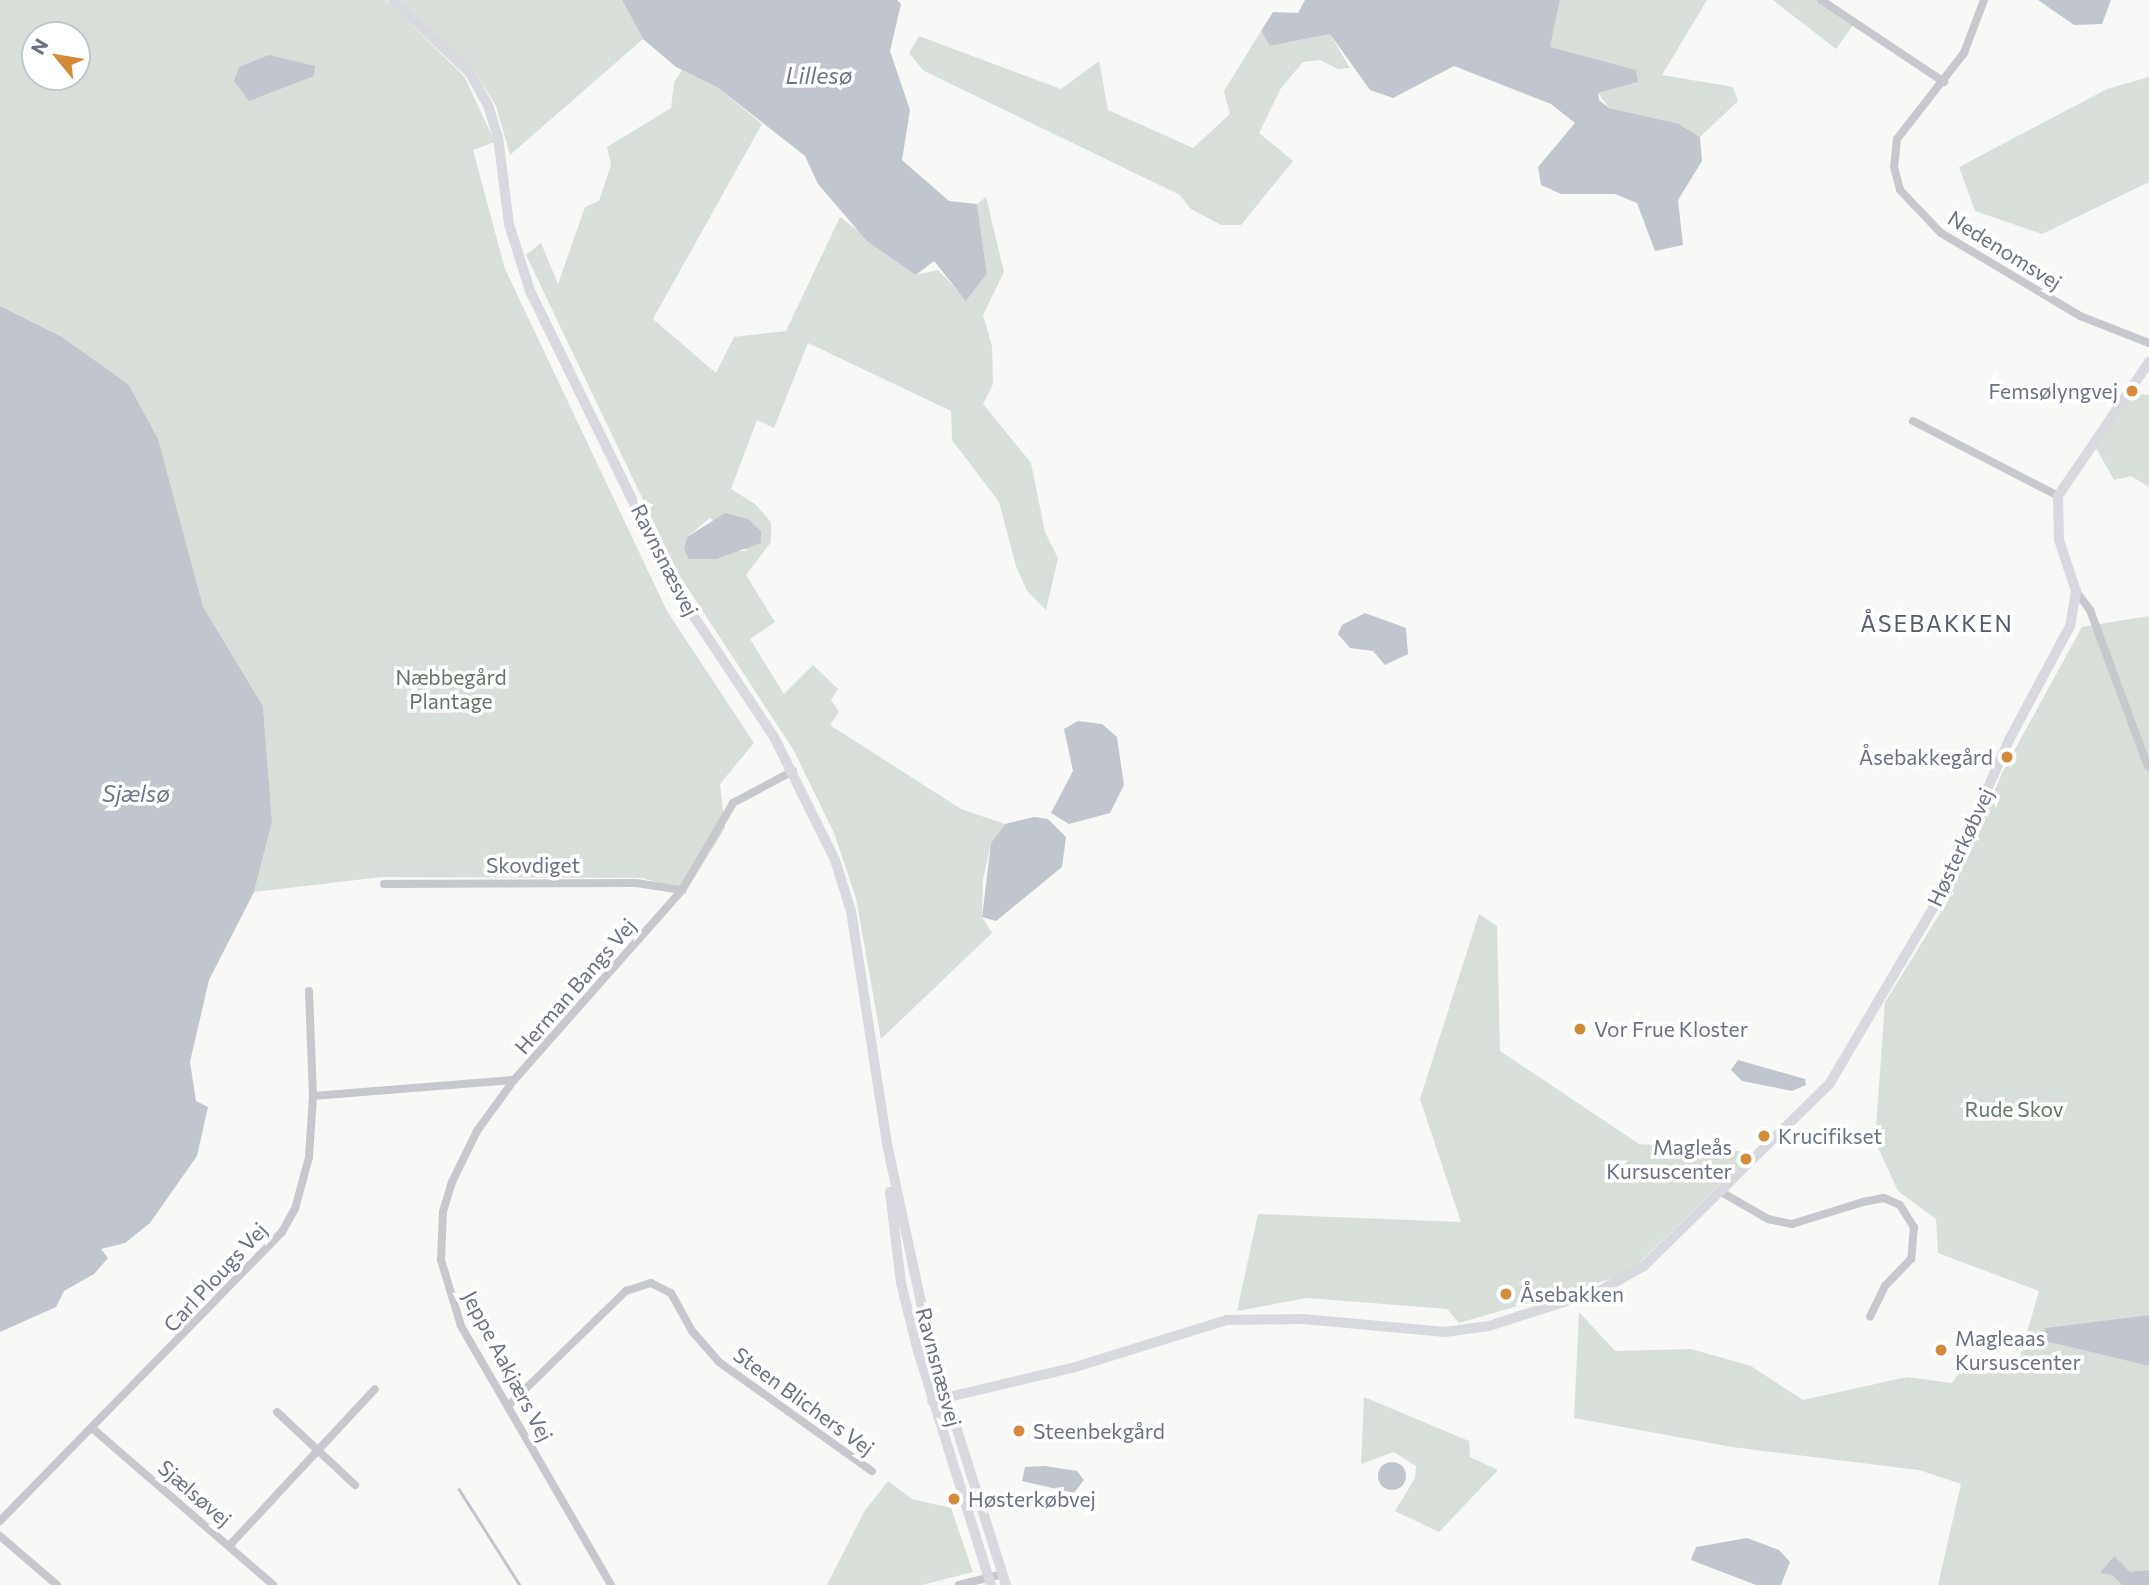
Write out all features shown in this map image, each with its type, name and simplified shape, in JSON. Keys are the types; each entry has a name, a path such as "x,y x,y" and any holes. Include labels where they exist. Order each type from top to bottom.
{"main road":[{"name":"Ravnsnæsvej","path":"393,0 470,73 488,105 498,137 509,224 530,291 677,592 793,771 821,825 851,911 887,1144 901,1283 932,1401 990,1581"},
{"path":"2058,496 2149,362"},
{"name":"Høsterkøbvej","path":"932,1401 1072,1368 1227,1320 1303,1319 1445,1332 1489,1326 1629,1276 1723,1193 1846,1060 1955,867 2010,738 2070,626 2076,591 2059,540 2058,496"},
{"name":"Ravnsnæsvej","path":"887,1144 946,1396 1004,1579"}],"street":[{"path":"1821,0 1944,82"},
{"name":"Nedenomsvej","path":"1984,0 1964,53 1897,139 1895,167 1906,200 1941,233 2080,316 2149,343"},
{"path":"1913,421 2058,496"},
{"path":"2076,591 2090,610 2148,767"},
{"name":"Herman Bangs Vej","path":"313,1096 514,1080 682,890 733,803 793,771"},
{"name":"Skovdiget","path":"384,884 636,883 682,890"},
{"name":"Carl Plougs Vej","path":"0,1521 282,1232 304,1184 313,1096 309,991"},
{"name":"Jeppe Aakjærs Vej","path":"514,1080 464,1154 440,1236 449,1295 508,1406 611,1585"},
{"path":"1723,1193 1768,1219 1792,1224 1884,1198 1900,1205 1914,1227 1911,1259 1885,1286 1870,1317"},
{"name":"Steen Blichers Vej","path":"508,1406 626,1291 650,1283 671,1293 692,1331 719,1363 872,1471"},
{"path":"229,1546 375,1389"},
{"path":"277,1412 355,1485"},
{"name":"Sjælsøvej","path":"92,1428 273,1585"},
{"path":"0,1536 57,1585"},
{"path":"959,1585 1004,1579"}],"green space":[{"name":"Næbbegård Plantage","path":"0,0 386,0 464,76 495,142 473,150 505,269 667,611 754,743 720,784 725,828 686,891 642,878 382,877 254,892 272,822 263,706 203,608 128,384 62,337 0,306"},
{"path":"400,0 622,0 643,39 510,155 496,106 475,72"},
{"path":"1560,0 1707,0 1662,75 1733,87 1738,101 1700,137 1681,125 1609,108 1598,93 1638,82 1550,47"},
{"path":"1773,0 1816,0 1853,25 1836,49"},
{"path":"1261,31 1270,46 1330,34 1350,68 1338,69 1320,60 1303,62 1281,88 1259,133 1293,161 1241,225 1221,225 1191,209 1180,195 924,71 909,53 919,36 1061,89 1099,61 1108,110 1193,148 1230,114 1224,91"},
{"path":"682,70 717,87 762,124 653,319 716,373 734,337 786,331 840,217 916,275 938,270 967,300 987,274 977,204 986,197 1004,272 983,315 992,346 993,384 983,404 1031,463 1045,532 1058,558 1046,610 1027,591 1016,566 999,502 952,440 951,411 808,343 774,428 757,420 731,489 755,504 771,522 771,542 746,575 775,622 750,639 784,694 813,665 838,689 831,700 839,712 830,725 961,809 1005,824 991,843 983,880 982,917 992,933 881,1039 856,898 834,833 793,749 679,575 526,255 541,243 558,284 585,207 599,201 611,165 607,147 671,108 674,83","holes":["710,518 747,551 684,549 687,537"]},
{"path":"2149,77 2149,182 2042,234 1975,211 1959,167 2107,89"},
{"path":"2133,393 2149,395 2149,487 2131,476 2114,480 2096,448"},
{"name":"Rude Skov","path":"2149,616 2149,1315 2045,1328 2046,1341 2149,1366 2149,1570 2112,1575 2122,1585 1938,1585 1961,1484 1919,1470 1732,1447 1574,1418 1579,1312 1615,1351 1691,1349 1751,1366 1803,1400 1907,1377 1952,1383 1962,1369 2019,1360 2039,1291 1938,1253 1936,1219 1898,1191 1875,1141 1885,1002 1947,902 2002,773 2082,627"},
{"path":"1479,914 1497,926 1500,1051 1639,1144 1753,1152 1628,1274 1459,1323 1447,1309 1307,1298 1237,1311 1258,1214 1461,1222 1420,1099"},
{"path":"1364,1397 1469,1441 1470,1457 1498,1470 1439,1532 1395,1511 1415,1478 1416,1466 1394,1452 1361,1464"},
{"path":"888,1481 912,1499 951,1508 973,1572 922,1585 827,1585 864,1512"}],"water":[{"name":"Lillesø","path":"622,0 897,0 901,4 890,51 910,110 902,160 949,201 977,204 987,274 966,301 934,261 916,275 867,241 818,184 805,156 717,87 676,67 643,39"},
{"path":"1305,0 1560,0 1550,47 1636,70 1638,82 1598,93 1599,100 1609,108 1679,124 1700,137 1702,161 1678,200 1683,245 1655,251 1637,203 1615,194 1561,194 1541,185 1538,167 1575,123 1551,104 1454,66 1393,98 1370,90 1330,34 1270,46 1261,31 1273,12 1298,13"},
{"path":"2038,0 2111,0 2102,24 2074,25"},
{"path":"269,55 315,66 314,76 249,101 234,81 239,67"},
{"name":"Sjælsø","path":"0,306 62,337 128,384 158,439 203,607 263,706 272,822 254,892 209,980 190,1062 196,1101 208,1107 197,1156 150,1223 125,1243 101,1249 108,1258 94,1274 64,1291 56,1307 0,1332"},
{"path":"725,513 748,519 761,531 761,543 716,559 689,559 684,549 687,537"},
{"path":"1365,613 1406,628 1408,654 1385,665 1373,651 1350,648 1338,634 1342,625"},
{"path":"1078,721 1102,724 1117,737 1124,785 1110,813 1069,824 1051,813 1073,771 1064,729"},
{"path":"1034,817 1048,819 1066,837 1062,867 996,921 982,917 991,843 1005,824"},
{"path":"1738,1060 1805,1079 1806,1085 1792,1091 1742,1081 1731,1070"},
{"path":"2149,1315 2149,1366 2045,1341 2045,1328"},
{"path":"1392,1462 1402,1466 1406,1476 1402,1486 1392,1490 1382,1486 1378,1476 1382,1466"},
{"path":"1045,1466 1077,1471 1084,1480 1074,1493 1022,1481 1025,1467"},
{"path":"1747,1538 1779,1550 1790,1562 1781,1585 1756,1585 1691,1560 1696,1547"},
{"path":"2114,1556 2130,1572 2149,1570 2149,1585 2122,1585 2112,1575 2100,1573"}],"waterway":[{"path":"459,1489 520,1585"}],"place":[{"name":"Femsølyngvej","path":"2132,391"},
{"name":"Åsebakkegård","path":"2007,757"},
{"name":"Vor Frue Kloster","path":"1580,1029"},
{"name":"Krucifikset","path":"1764,1136"},
{"name":"Magleås Kursuscenter","path":"1746,1159"},
{"name":"Åsebakken","path":"1506,1294"},
{"name":"Magleaas Kursuscenter","path":"1941,1350"},
{"name":"Steenbekgård","path":"1019,1431"},
{"name":"Høsterkøbvej","path":"954,1499"}],"district":[{"name":"ÅSEBAKKEN","path":"1937,623"}]}
